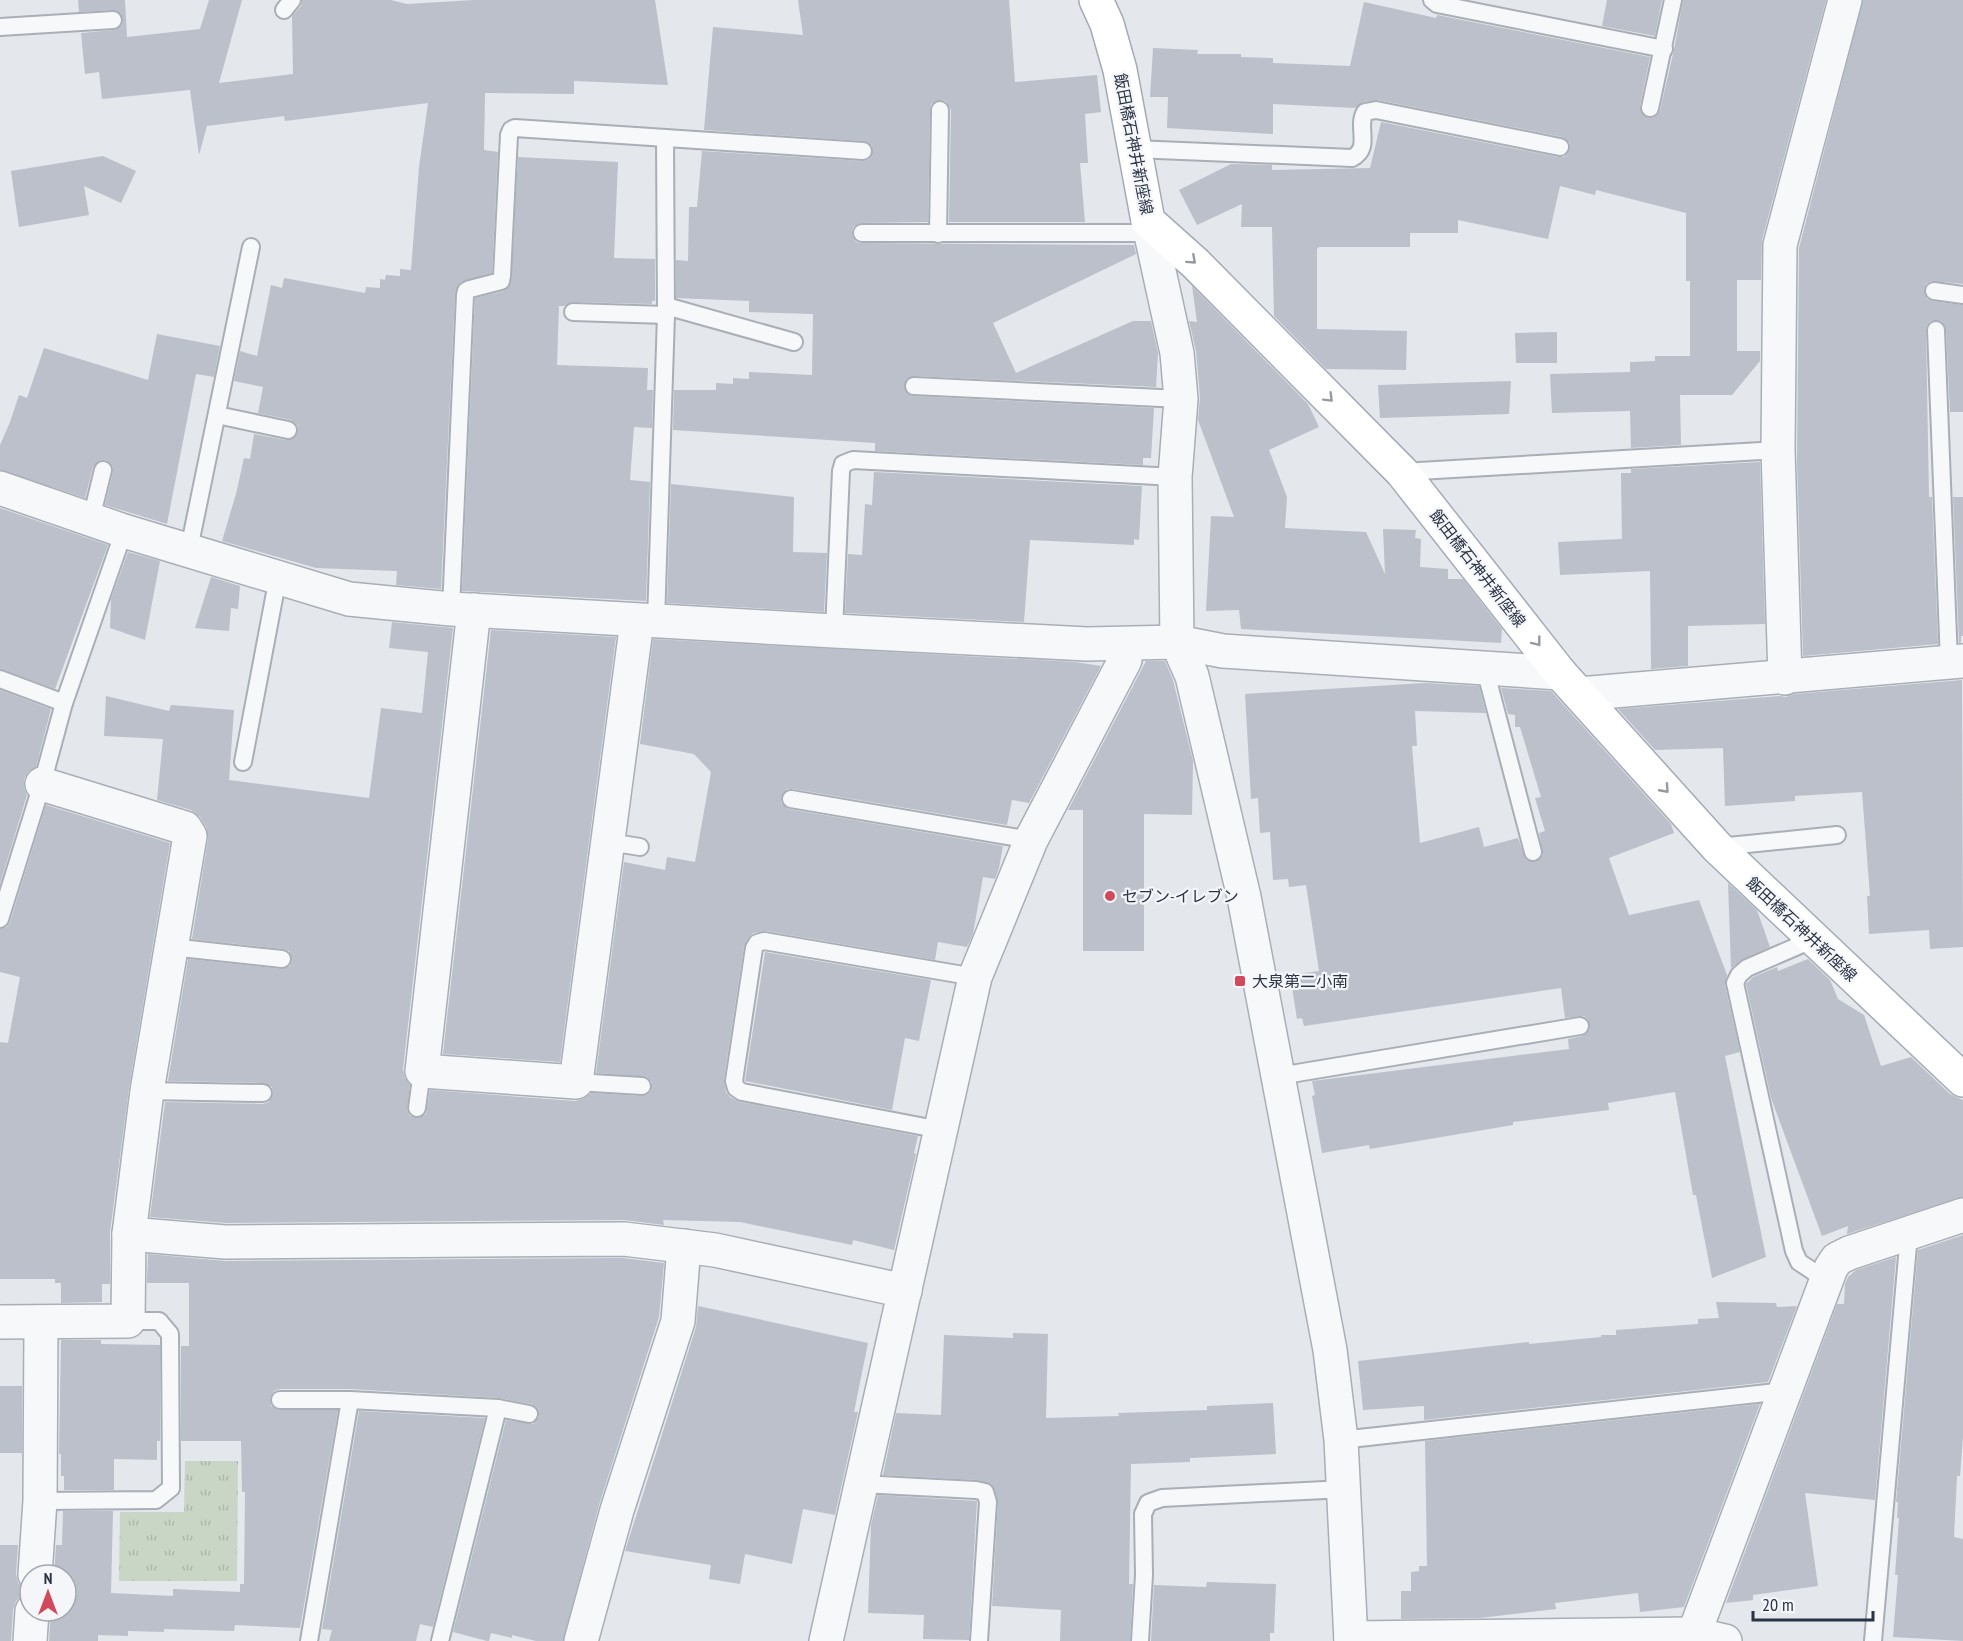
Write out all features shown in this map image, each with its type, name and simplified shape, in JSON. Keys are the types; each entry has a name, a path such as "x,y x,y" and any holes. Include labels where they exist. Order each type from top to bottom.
{"main road":[{"name":"飯田橋石神井新座線","path":"1096,0 1107,24 1120,70 1149,227 1196,263 1402,472 1570,684 1717,847 1963,1080"}],"street":[{"path":"1785,678 1778,450 1780,245 1845,0"},
{"path":"1149,227 1177,353 1181,399 1175,477 1178,642 1192,676 1242,885 1330,1350 1345,1489 1351,1640 1694,1634 1725,1641"},
{"path":"0,489 124,531 349,599 463,609 834,632 1087,644 1178,642 1223,651 1485,669 1570,684 1785,678 1956,662"},
{"path":"463,609 422,1071 576,1082 625,845 646,621"},
{"path":"826,1641 975,978 1031,840 1125,660 1126,644"},
{"path":"0,1322 128,1322 129,1234 147,1091 190,836 185,828 42,784"},
{"path":"1694,1634 1826,1280 1838,1259 1963,1215"},
{"path":"129,1234 225,1242 624,1239 715,1250 905,1291"},
{"path":"581,1641 617,1510 678,1321 684,1246"},
{"path":"36,1563 40,1501 41,1322"},
{"path":"30,1641 31,1623"}],"lane":[{"path":"1432,0 1437,4 1664,49"},
{"path":"1650,108 1673,0"},
{"path":"0,27 113,20"},
{"path":"938,234 939,111"},
{"path":"1134,148 1352,158 1359,155 1363,148 1362,118 1365,112 1376,111 1560,147"},
{"path":"463,609 465,295 470,289 501,282 511,130 515,128 863,151"},
{"path":"646,621 666,310 665,138"},
{"path":"862,233 938,234 1149,227"},
{"path":"189,549 251,247"},
{"path":"1934,291 1963,295"},
{"path":"573,312 666,310 794,342"},
{"path":"1936,330 1956,662"},
{"path":"914,386 1181,399"},
{"path":"218,415 288,430"},
{"path":"1402,472 1778,450"},
{"path":"834,632 843,464 853,460 1175,477"},
{"path":"91,519 103,470"},
{"path":"0,919 42,784 64,703 124,531"},
{"path":"243,762 278,577"},
{"path":"1485,669 1533,852"},
{"path":"0,679 64,703"},
{"path":"791,799 1031,840"},
{"path":"1717,847 1838,835"},
{"path":"1814,939 1747,968 1739,975 1735,984 1794,1251 1799,1262 1826,1280"},
{"path":"941,1130 742,1092 736,1088 734,1081 754,948 757,943 764,941 975,978"},
{"path":"171,947 282,959"},
{"path":"1279,1076 1580,1026"},
{"path":"417,1108 422,1071"},
{"path":"576,1082 642,1086"},
{"path":"147,1091 263,1093"},
{"path":"1873,1641 1909,1234"},
{"path":"40,1501 156,1500 171,1488 170,1334 159,1322 128,1322"},
{"path":"1341,1440 1784,1391"},
{"path":"280,1400 350,1400 498,1408 530,1414"},
{"path":"309,1641 350,1400"},
{"path":"440,1641 498,1408"},
{"path":"861,1484 985,1492 988,1503 979,1641"},
{"path":"1140,1641 1144,1575 1143,1514 1148,1503 1162,1498 1345,1489"}],"green space":[{"path":"185,1461 238,1461 237,1581 119,1581 120,1512 184,1512"}],"building":[{"path":"78,0 125,0 127,37 200,29 209,0 242,0 219,83 293,74 292,16 301,6 302,0 391,0 407,4 474,0 655,0 668,85 574,81 574,94 485,93 484,150 498,152 492,273 461,282 455,293 441,589 396,585 397,571 316,568 222,541 244,458 250,459 254,434 286,440 295,437 298,432 298,426 291,420 258,413 263,387 234,381 240,351 257,356 271,285 282,288 284,278 365,293 366,287 380,288 380,279 385,280 386,275 400,276 400,269 411,270 419,167 428,103 285,121 284,116 207,126 199,155 190,90 102,99 99,72 85,74 81,33 114,30 122,25 123,19 121,14 113,10 79,12"},
{"path":"798,0 1009,0 1015,82 1097,75 1101,112 1085,114 1088,163 1080,163 1085,222 949,222 951,110 946,101 940,100 931,104 930,110 928,222 861,223 853,227 852,234 856,242 862,243 1134,245 1136,254 993,323 1016,373 1133,321 1151,321 1158,353 1156,387 915,376 906,380 904,386 908,394 913,396 1154,408 1151,458 1143,458 1143,465 875,451 875,443 673,430 674,390 716,390 716,383 733,384 733,378 749,379 749,372 812,375 813,314 749,312 749,301 676,298 676,260 688,261 689,207 697,207 702,151 862,161 872,156 872,146 864,141 704,130 713,27 803,35"},
{"path":"1607,0 1662,0 1655,36 1602,26"},
{"path":"1683,0 1826,0 1762,240 1761,280 1737,280 1737,351 1760,351 1760,361 1732,395 1680,395 1681,445 1631,448 1630,411 1552,413 1550,374 1630,372 1630,362 1655,361 1655,356 1690,356 1690,281 1686,281 1686,213 1596,190 1595,195 1560,186 1548,239 1458,220 1458,233 1410,233 1410,247 1319,247 1317,249 1317,329 1407,331 1406,370 1326,369 1274,316 1272,227 1241,227 1242,204 1197,225 1179,190 1231,164 1272,165 1272,170 1370,168 1381,122 1558,157 1564,157 1568,153 1570,143 1562,137 1378,100 1363,102 1355,108 1273,104 1273,134 1167,128 1168,97 1150,97 1153,48 1198,50 1197,54 1241,54 1241,57 1273,58 1273,63 1350,66 1364,2 1436,18 1437,15 1650,57 1640,106 1643,115 1653,118 1660,110"},
{"path":"1863,0 1963,0 1963,284 1931,281 1926,284 1924,290 1927,299 1932,301 1963,305 1963,412 1950,412 1946,329 1941,321 1931,321 1926,330 1929,497 1932,497 1938,644 1803,656 1797,462 1799,248"},
{"path":"103,156 136,171 121,203 84,186 89,215 19,227 11,171"},
{"path":"518,157 618,162 614,258 655,259 655,301 652,301 652,304 573,302 559,306 557,365 648,368 647,390 653,390 652,428 634,427 630,480 650,482 646,601 462,591 475,298 504,291 511,283"},
{"path":"1192,286 1308,404 1319,427 1269,450 1287,497 1285,528 1366,532 1385,574 1383,529 1416,530 1415,538 1421,539 1420,567 1448,569 1448,579 1463,579 1502,629 1501,643 1241,629 1239,610 1206,611 1211,516 1234,517 1198,420 1200,397 1196,351 1189,321 1197,322"},
{"path":"1557,332 1557,363 1516,363 1515,333"},
{"path":"157,334 220,346 214,377 196,374 167,524 105,505 113,472 113,467 106,460 100,460 93,467 85,498 0,470 0,445 19,395 27,398 44,348 148,380"},
{"path":"1511,381 1509,414 1380,418 1378,385"},
{"path":"1760,462 1765,624 1688,626 1688,666 1651,669 1650,571 1560,575 1558,542 1622,539 1621,473 1631,473 1631,469"},
{"path":"874,472 1142,486 1139,540 1134,539 1134,545 1030,540 1024,622 845,613 848,554 862,555 865,504 872,505"},
{"path":"671,484 794,497 793,552 827,553 824,612 667,603"},
{"path":"1953,497 1963,497 1963,636 1959,643"},
{"path":"0,508 108,545 55,689 0,669"},
{"path":"128,552 160,561 145,640 110,628 111,599"},
{"path":"211,577 240,586 238,609 231,608 229,631 195,628"},
{"path":"392,622 453,628 403,1069 405,1078 410,1084 407,1111 410,1116 416,1118 426,1114 430,1090 575,1101 591,1093 641,1096 651,1091 652,1082 647,1077 596,1073 624,862 665,870 667,857 695,862 711,772 694,754 640,744 653,639 1075,662 1101,666 1029,803 1012,800 1007,825 793,789 787,789 781,797 781,803 789,809 1003,846 995,879 983,877 973,934 967,947 938,942 935,960 766,931 753,933 744,946 724,1079 726,1092 740,1102 918,1136 894,1250 853,1240 852,1245 740,1222 663,1220 664,1225 624,1220 226,1223 150,1217 165,1102 263,1104 269,1102 273,1094 272,1087 263,1083 168,1081 188,959 281,969 290,966 292,960 289,951 283,949 192,939 208,839 206,827 200,817 191,810 157,800 163,739 104,736 106,696 169,711 171,705 234,710 229,780 369,798 381,708 422,713 428,652 389,648"},
{"path":"491,630 616,637 560,1062 443,1054"},
{"path":"1146,661 1165,661 1173,680 1193,761 1192,815 1144,814 1144,951 1083,951 1083,810 1068,810"},
{"path":"1962,680 1963,947 1930,949 1929,930 1869,934 1867,896 1870,896 1862,792 1795,796 1795,801 1725,806 1723,748 1655,750 1618,709 1786,697 1794,694"},
{"path":"1425,683 1479,686 1486,713 1415,711 1417,746 1412,746 1420,843 1479,827 1484,847 1518,838 1526,860 1535,862 1543,855 1539,833 1545,831 1535,798 1541,797 1520,727 1515,727 1515,715 1508,714 1501,688 1551,691 1671,824 1674,833 1609,858 1629,915 1699,900 1727,975 1725,985 1740,1052 1725,1056 1766,1257 1712,1278 1696,1195 1693,1195 1675,1092 1608,1103 1609,1110 1513,1122 1513,1125 1370,1149 1369,1145 1322,1153 1312,1096 1315,1095 1312,1081 1569,1049 1568,1039 1582,1036 1590,1029 1588,1020 1584,1016 1565,1018 1561,988 1304,1026 1302,1018 1297,1019 1290,975 1319,971 1306,885 1289,887 1288,879 1273,880 1270,832 1260,833 1258,798 1251,799 1245,694"},
{"path":"0,690 51,709 36,767 29,771 24,779 27,795 0,884"},
{"path":"46,805 170,843 129,1088 110,1232 110,1284 102,1284 102,1302 61,1303 61,1283 55,1283 55,1279 0,1279 0,1042 8,1043 20,977 0,972 0,929 7,927 10,922"},
{"path":"1728,883 1757,910 1770,947 1743,959 1731,968"},
{"path":"765,952 931,980 919,1041 905,1038 892,1110 745,1081"},
{"path":"1808,959 1830,980 1838,999 1864,1015 1881,1066 1911,1057 1950,1094 1963,1100 1963,1197 1847,1234 1848,1226 1822,1236 1771,1098 1746,984 1753,977 1777,967 1778,971"},
{"path":"1963,1235 1963,1436 1960,1476 1957,1476 1954,1537 1963,1539 1963,1641 1893,1637 1898,1575 1895,1575 1899,1518 1897,1518 1898,1502 1896,1502 1918,1250"},
{"path":"148,1254 225,1261 623,1258 664,1263 659,1317 599,1505 563,1641 536,1641 491,1633 487,1641 453,1632 506,1420 533,1424 539,1417 536,1407 499,1398 350,1389 280,1389 274,1391 270,1399 271,1406 279,1410 338,1410 300,1628 235,1625 234,1631 164,1629 164,1632 128,1631 128,1636 98,1635 98,1641 49,1641 50,1623 78,1623 78,1563 55,1563 56,1545 62,1545 63,1511 113,1511 111,1593 173,1596 173,1589 240,1592 240,1584 244,1584 245,1492 242,1492 241,1441 181,1441 181,1346 189,1346 189,1283 147,1283"},
{"path":"1896,1257 1875,1500 1805,1493 1818,1586 1753,1595 1753,1600 1726,1603 1837,1304 1844,1304 1845,1284 1848,1277 1856,1270"},
{"path":"1716,1302 1776,1303 1777,1307 1797,1306 1768,1382 1424,1420 1424,1406 1363,1410 1358,1361 1529,1342 1529,1344 1601,1337 1601,1335 1616,1335 1616,1330 1698,1324 1698,1319 1719,1318"},
{"path":"698,1306 868,1343 854,1412 858,1412 835,1515 803,1509 792,1564 745,1554 740,1584 709,1579 711,1565 625,1551 696,1327"},
{"path":"1013,1333 1048,1334 1046,1418 1119,1416 1118,1413 1207,1410 1207,1406 1273,1403 1276,1454 1190,1458 1190,1462 1131,1464 1129,1584 1133,1584 1130,1641 1060,1641 1061,1610 992,1606 998,1502 992,1484 977,1480 883,1475 896,1413 941,1415 944,1335 1013,1338"},
{"path":"61,1340 101,1340 101,1344 160,1345 160,1441 157,1441 157,1460 114,1459 114,1490 64,1490 64,1476 61,1476 61,1454 59,1454"},
{"path":"0,1386 22,1386 22,1453 0,1453"},
{"path":"1760,1404 1684,1607 1640,1612 1638,1593 1555,1603 1556,1609 1480,1618 1401,1619 1401,1591 1411,1591 1411,1572 1419,1571 1419,1566 1427,1566 1425,1441"},
{"path":"359,1411 485,1418 433,1627 420,1624 416,1641 329,1641 332,1630 322,1629"},
{"path":"878,1495 977,1501 969,1640 923,1639 924,1615 868,1613 871,1525"},
{"path":"0,1545 18,1545 16,1574 18,1599 13,1610 11,1641 0,1641"},
{"path":"1207,1582 1276,1584 1274,1633 1270,1633 1270,1641 1151,1641 1154,1585 1206,1587"}],"place":[{"name":"セブン-イレブン","path":"1110,896"},
{"name":"大泉第二小南","path":"1240,981"}]}
